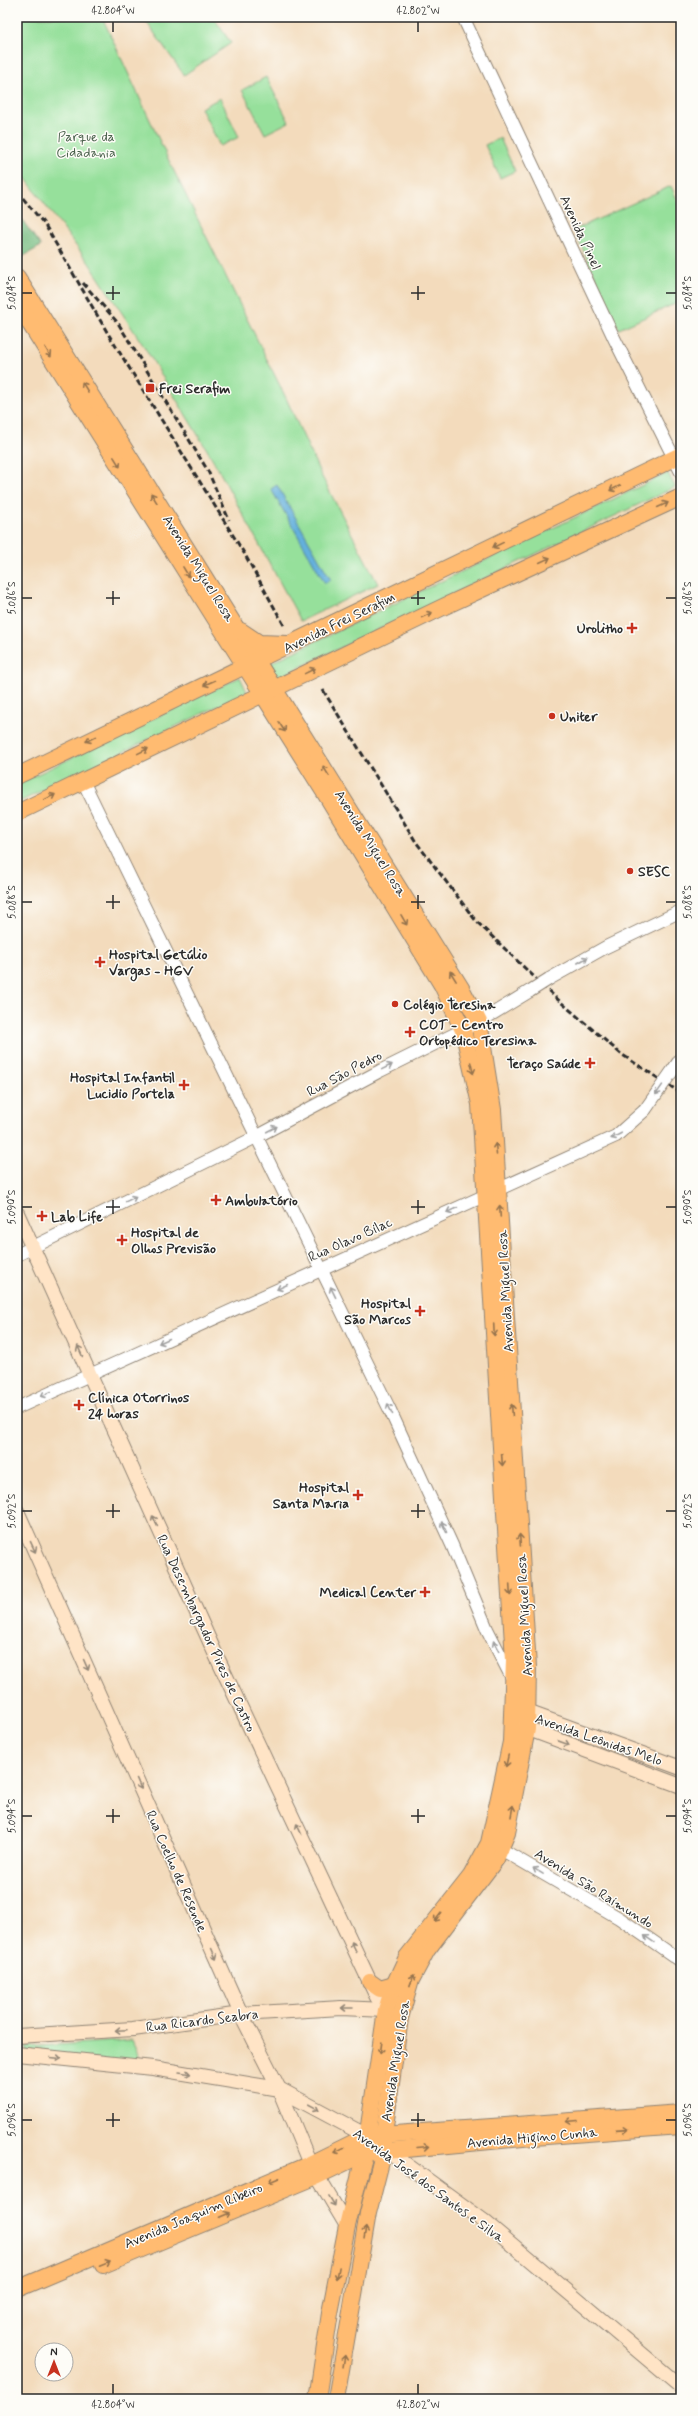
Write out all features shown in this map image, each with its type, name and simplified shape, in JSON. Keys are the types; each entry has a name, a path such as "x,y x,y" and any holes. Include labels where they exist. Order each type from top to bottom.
{"main road":[{"name":"Avenida Miguel Rosa","path":"17,277 235,626 251,664"},
{"name":"Avenida Miguel Rosa","path":"17,303 455,979 479,1022 493,1110 493,1191 514,1681 510,1747 495,1846 490,1868 419,1964 411,1980 400,2018 384,2142 368,2213 336,2399"},
{"name":"Avenida Frei Serafim","path":"17,776 159,706 679,462"},
{"path":"17,813 268,691 681,497"},
{"path":"235,626 259,643 293,643"},
{"name":"Avenida Miguel Rosa","path":"268,691 442,985 463,1030 480,1104 493,1191 528,1667 527,1722 511,1820 495,1846 408,1957 394,1985 386,2010 365,2153 347,2226 330,2313 317,2399"},
{"name":"Rua Desembargador Pires de Castro","path":"17,1213 215,1653 370,1982 386,2010 396,2052"},
{"name":"Rua Coelho de Resende","path":"17,1511 241,2014 279,2089 313,2170 347,2226"},
{"name":"Avenida Leônidas Melo","path":"514,1681 527,1722 681,1786"},
{"path":"513,1706 527,1722"},
{"name":"Avenida Leônidas Melo","path":"512,1722 527,1722 681,1768"},
{"path":"370,1982 380,1989 394,1985"},
{"name":"Rua Ricardo Seabra","path":"17,2036 133,2029 241,2014 341,2008 386,2010"},
{"name":"Avenida José dos Santos e Silva","path":"17,2054 152,2068 279,2089 367,2136"},
{"name":"Avenida Higino Cunha","path":"384,2142 681,2113"},
{"name":"Avenida Higino Cunha","path":"384,2142 681,2126"},
{"name":"Avenida Joaquim Ribeiro","path":"17,2300 313,2170 367,2136 384,2142"},
{"name":"Avenida José dos Santos e Silva","path":"384,2142 485,2222 681,2387"},
{"name":"Avenida Joaquim Ribeiro","path":"17,2289 313,2170 365,2153 384,2142"}],"street":[{"name":"Avenida Pinel","path":"462,17 611,331 679,462"},
{"path":"83,781 389,1408 452,1545 487,1629 514,1681"},
{"name":"Rua São Pedro","path":"17,1255 256,1137 380,1071 479,1022 549,979 606,947 681,911"},
{"name":"Rua Olavo Bilac","path":"17,1408 616,1136 645,1110 681,1058"},
{"name":"Avenida São Raimundo","path":"495,1846 619,1918 681,1961"}],"green space":[{"name":"Parque da Cidadania","path":"17,17 102,17 169,161 286,398 320,473 378,584 301,621 212,458 145,348 89,263 17,167"},
{"path":"143,17 213,17 231,43 184,75"},
{"path":"266,77 289,122 265,134 242,90"},
{"path":"220,98 239,137 220,146 201,108"},
{"path":"500,138 515,171 500,178 485,145"},
{"path":"671,186 681,208 681,301 619,329 574,230"},
{"path":"17,213 41,246 17,260"},
{"path":"668,473 675,487 273,680 264,666"},
{"path":"240,677 247,692 17,803 17,784"},
{"path":"132,2040 143,2065 27,2052 26,2047"}],"water":[{"path":"277,485 331,580 325,583 271,489"}],"railway":[{"path":"17,191 45,225 107,332 244,553 284,625"},
{"path":"83,283 118,323 208,471 229,520"},
{"path":"323,690 416,842 476,921 556,998 621,1054 681,1093"}],"place":[{"name":"Frei Serafim","path":"150,388"},
{"name":"Urolitho","path":"632,628"},
{"name":"Uniter","path":"552,716"},
{"name":"SESC","path":"630,871"},
{"name":"Hospital Getúlio Vargas - HGV","path":"100,962"},
{"name":"Colégio Teresina","path":"395,1004"},
{"name":"COT - Centro Ortopédico Teresina","path":"410,1032"},
{"name":"Teraço Saúde","path":"590,1063"},
{"name":"Hospital Infantil Lucidio Portela","path":"184,1085"},
{"name":"Ambulatório","path":"216,1200"},
{"name":"Lab Life","path":"42,1216"},
{"name":"Hospital de Olhos Previsão","path":"122,1240"},
{"name":"Hospital São Marcos","path":"420,1311"},
{"name":"Clínica Otorrinos 24 horas","path":"79,1405"},
{"name":"Hospital Santa Maria","path":"358,1495"},
{"name":"Medical Center","path":"425,1592"}]}
